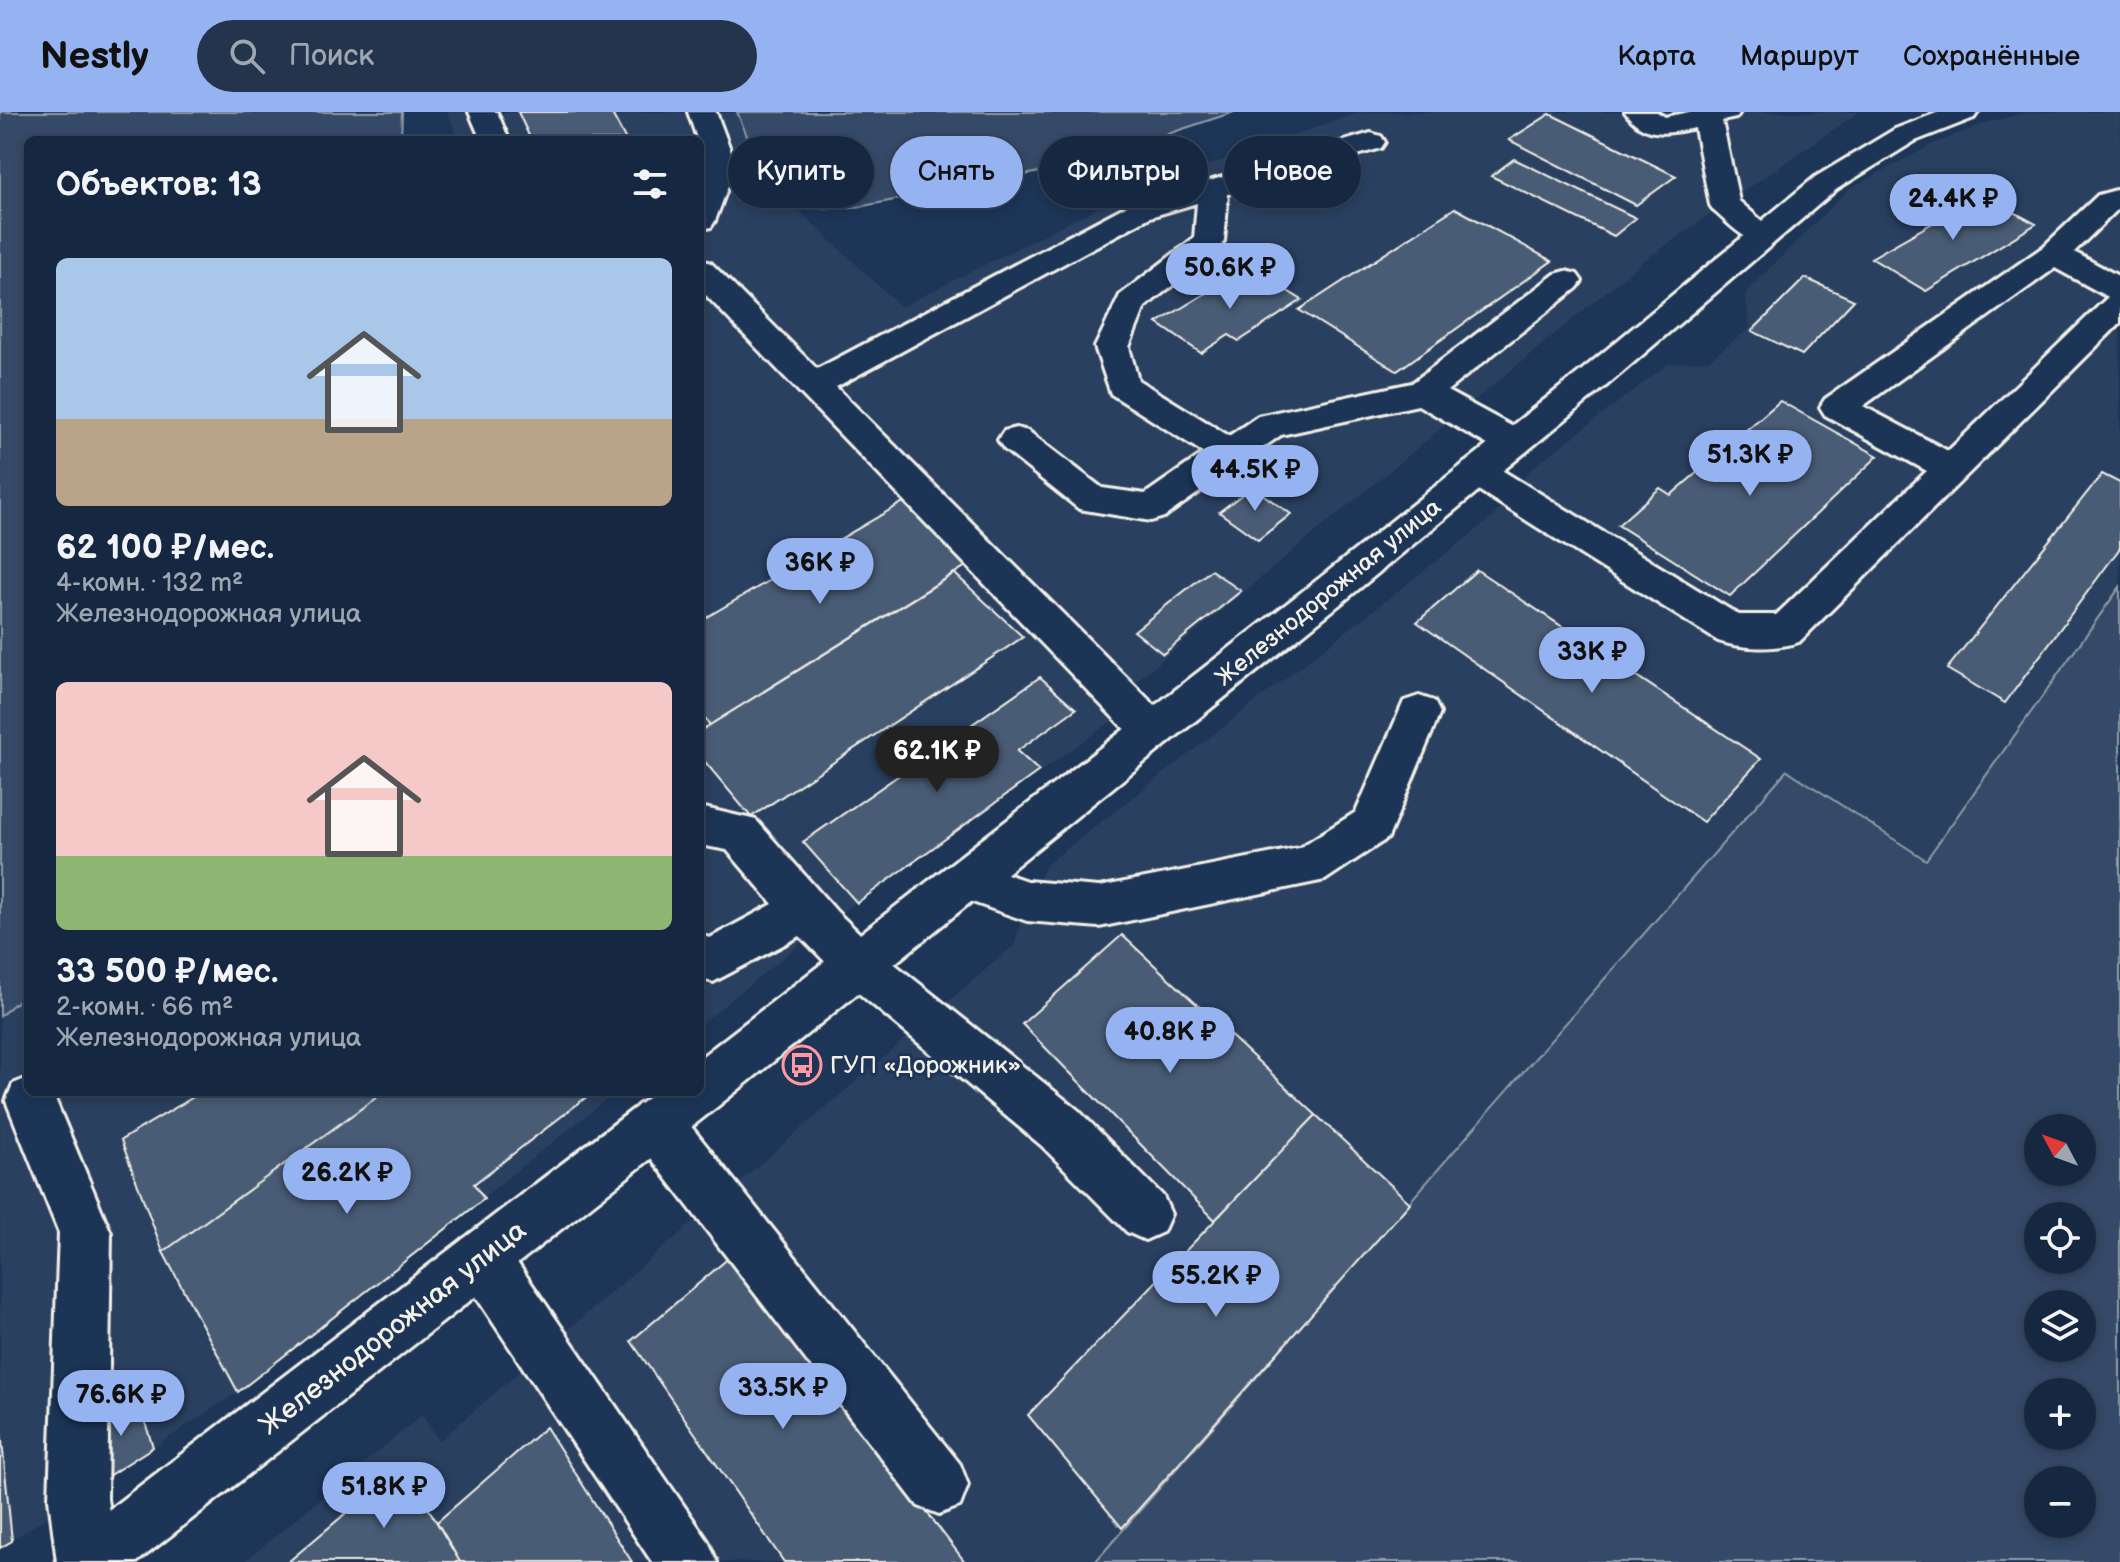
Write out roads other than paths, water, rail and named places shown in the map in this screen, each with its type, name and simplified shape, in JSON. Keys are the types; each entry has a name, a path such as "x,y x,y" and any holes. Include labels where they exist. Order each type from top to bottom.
{"main road":[{"path":"483,112 493,136"},
{"path":"702,112 721,165 704,210"},
{"path":"1639,112 1660,127 1716,114 1725,205 1763,235"},
{"name":"Железнодорожная улица","path":"704,1086 860,965 1477,472 1826,183 1905,135 1964,112"},
{"path":"813,385 1139,211 1371,142"},
{"path":"1213,189 1209,241 1131,302 1112,347 1123,386 1230,453"},
{"path":"1952,469 1837,407 2054,254 2109,201 2120,198"},
{"path":"2054,254 2120,290"},
{"path":"704,274 1153,731"},
{"path":"1016,440 1092,500 1151,508 1270,425 1423,392 1566,281"},
{"path":"1477,472 1732,630 1785,631 2120,304"},
{"path":"1423,392 1513,443"},
{"path":"965,880 1027,901 1099,907 1309,866 1373,825 1419,713"},
{"path":"704,827 740,833 860,965 1060,1128 1145,1214"},
{"path":"704,958 713,961 806,909"},
{"path":"31,1101 85,1233 78,1499 88,1562"},
{"path":"684,1101 939,1485"},
{"name":"Железнодорожная улица","path":"88,1562 684,1101"},
{"path":"482,1258 687,1562"}],"place":[{"name":"ГУП «Дорожник»","path":"802,1065"}]}
